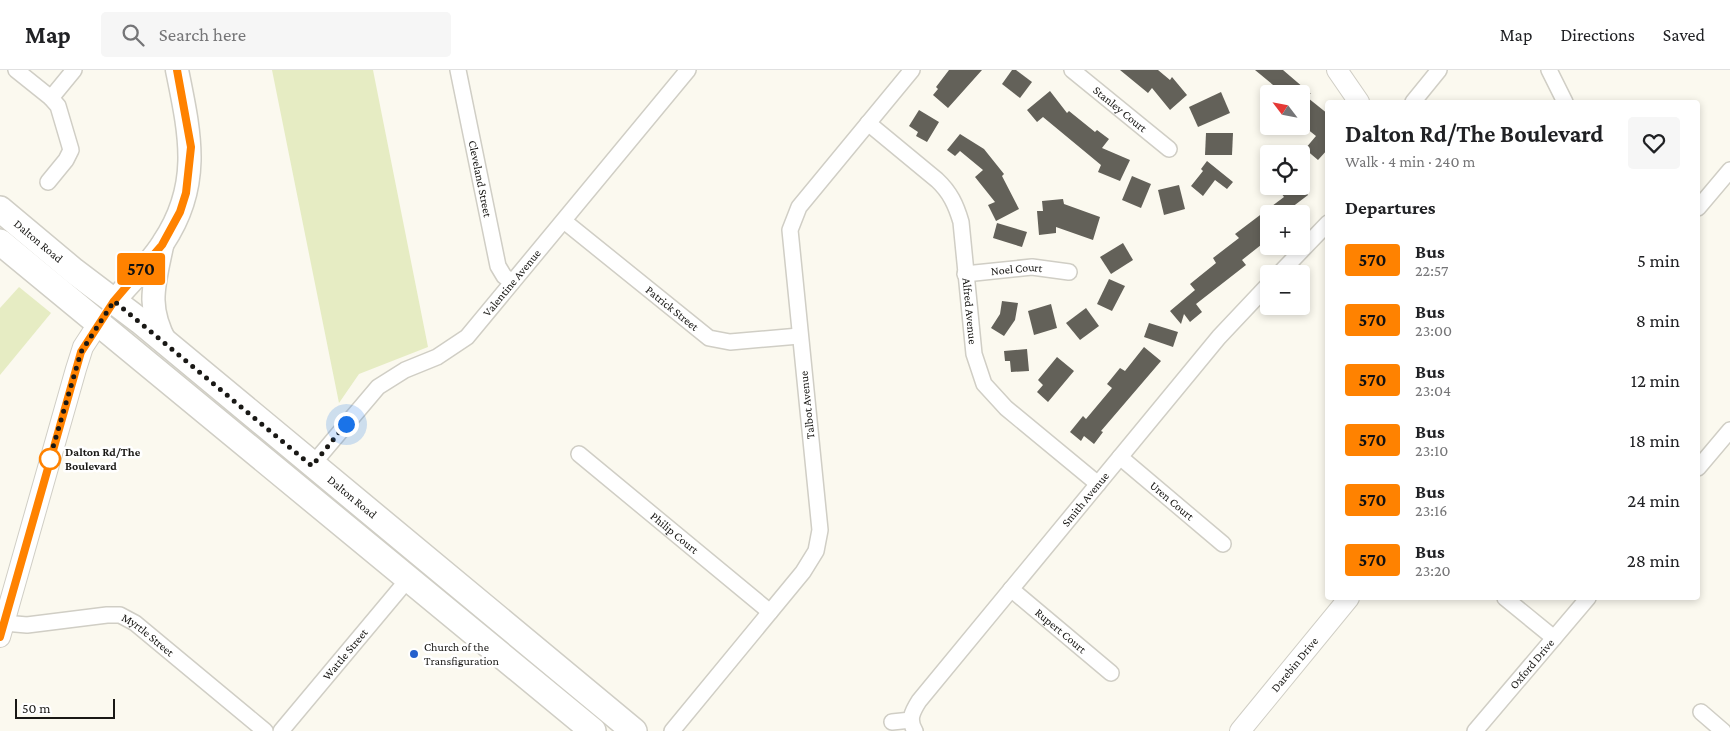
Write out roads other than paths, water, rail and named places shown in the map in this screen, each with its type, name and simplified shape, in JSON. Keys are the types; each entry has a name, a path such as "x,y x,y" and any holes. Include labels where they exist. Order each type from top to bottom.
{"main road":[{"path":"98,324 114,301 162,245 180,212 186,193 191,164 189,129 177,70"},
{"name":"Dalton Road","path":"0,209 167,343 312,466 634,731"},
{"name":"Dalton Road","path":"0,242 594,731"},
{"path":"162,245 153,302 154,316 167,343"}],"street":[{"path":"16,70 51,98 58,106 71,150 66,160 48,182"},
{"path":"51,98 74,70"},
{"name":"Cleveland Street","path":"458,70 498,266 504,276 512,282"},
{"name":"Valentine Avenue","path":"312,466 378,387 405,370 437,357 467,337 688,70"},
{"name":"Talbot Avenue","path":"672,731 811,561 819,541 819,514 790,247 792,221 798,207 912,70"},
{"name":"Stanley Court","path":"1072,70 1169,149"},
{"path":"1337,70 1355,96"},
{"path":"1415,100 1439,70"},
{"path":"1549,70 1564,100"},
{"name":"Alfred Avenue","path":"868,123 937,180 948,192 957,209 974,354 984,384 1006,408 1098,484"},
{"path":"1700,206 1730,170"},
{"name":"Patrick Street","path":"564,221 710,338 730,342 799,336"},
{"path":"1288,265 1325,227"},
{"name":"Noel Court","path":"965,274 1032,267 1068,272"},
{"name":"Smith Avenue","path":"892,722 913,726 911,715 919,702 1219,337 1260,294"},
{"path":"2,630 76,369 83,347 98,324"},
{"path":"1700,466 1730,430"},
{"name":"Philip Court","path":"579,454 770,612"},
{"name":"Uren Court","path":"1120,457 1223,544"},
{"name":"Wattle Street","path":"281,731 409,578"},
{"name":"Rupert Court","path":"1011,590 1111,672"},
{"name":"Darebin Drive","path":"1240,731 1347,600"},
{"path":"1507,600 1554,638"},
{"name":"Oxford Drive","path":"1475,731 1586,600"},
{"name":"Myrtle Street","path":"2,630 27,625 120,615 135,623 265,731"},
{"path":"1701,712 1723,731"}],"place":[{"name":"Dalton Rd/The Boulevard","path":"50,459"},
{"name":"Church of the Transfiguration","path":"414,654"}]}
